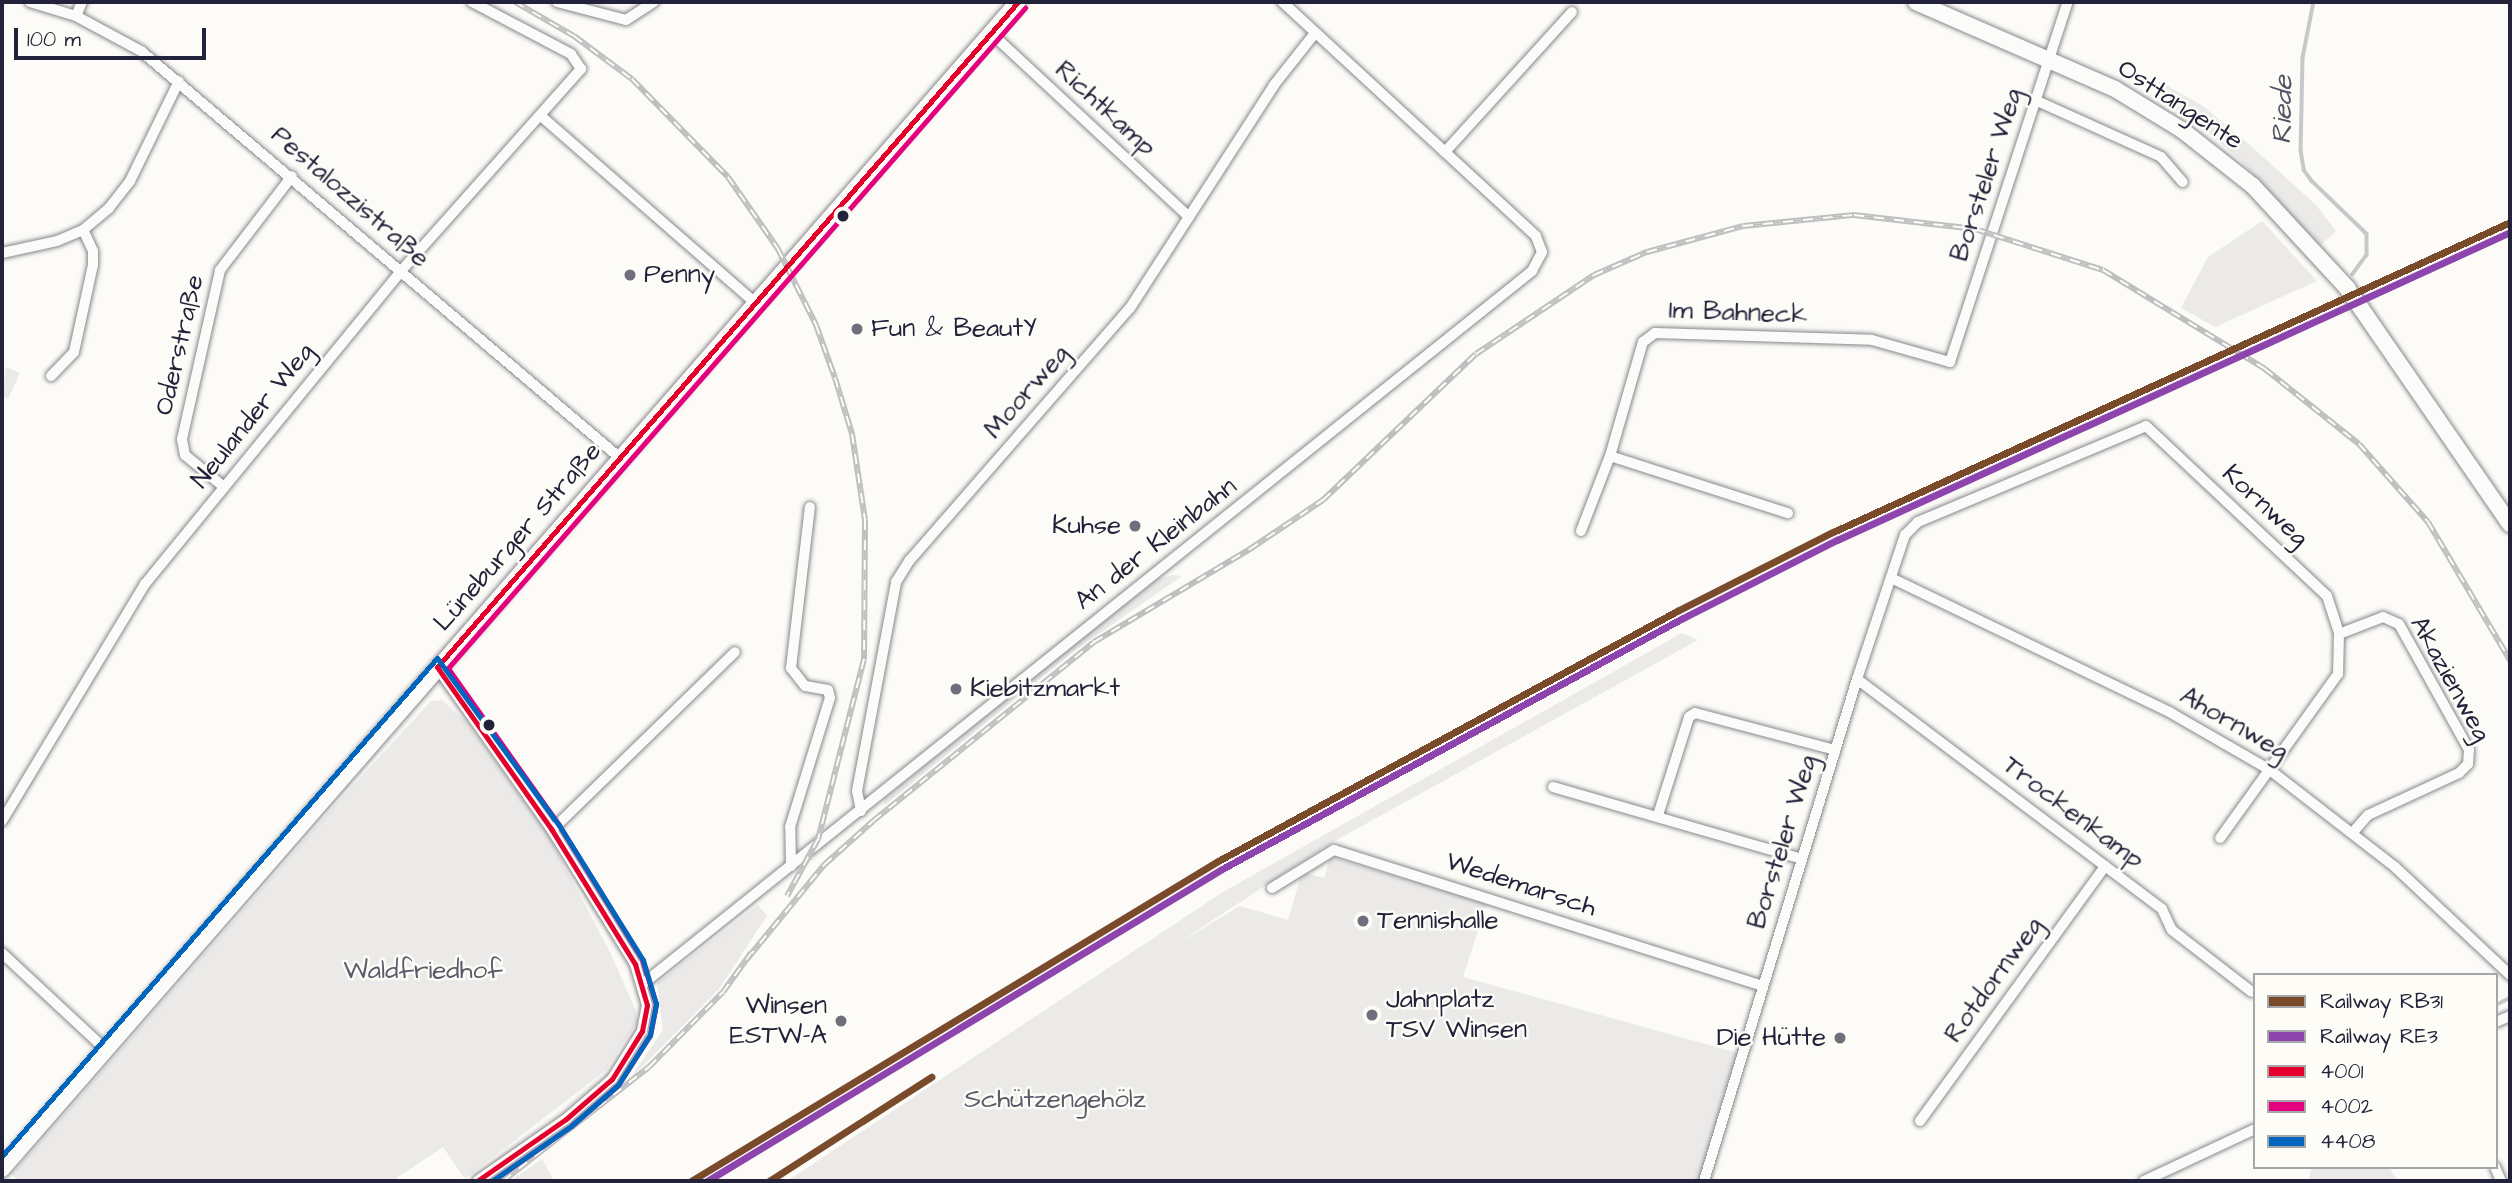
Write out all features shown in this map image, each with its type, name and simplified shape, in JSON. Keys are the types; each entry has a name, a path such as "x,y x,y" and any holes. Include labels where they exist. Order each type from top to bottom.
{"main road":[{"name":"Lüneburger Straße","path":"2,1169 104,1048 1018,2"},
{"name":"Osttangente","path":"1916,2 2052,57 2150,109 2211,152 2279,209 2325,261 2385,342 2510,524"}],"street":[{"name":"Pestalozzistraße","path":"30,2 76,16 141,51 292,176 620,458"},
{"path":"76,16 82,2"},
{"name":"Neulander Weg","path":"2,821 126,610 401,271 581,69 571,54 472,2"},
{"path":"557,2 626,20 654,2"},
{"path":"1282,2 1445,152 1572,12"},
{"name":"Borsteler Weg","path":"1950,362 2068,2"},
{"name":"Richtkamp","path":"990,33 1189,217"},
{"name":"Moorweg","path":"861,811 857,791 896,582 910,560 1130,308 1274,85 1315,33"},
{"path":"2,253 57,241 83,230 130,181 178,80"},
{"path":"2035,100 2161,157 2183,183"},
{"path":"541,116 755,303"},
{"name":"An der Kleinbahn","path":"643,983 791,866 818,839 861,811 1034,667 1174,561 1532,271 1542,251 1536,236 1445,152"},
{"name":"Oderstraße","path":"224,487 186,455 182,439 220,270 292,176"},
{"path":"51,376 74,352 93,265 93,251 83,230"},
{"name":"Im Bahneck","path":"1581,531 1610,456 1643,342 1655,332 1872,340 1950,362"},
{"name":"Kornweg","path":"1918,522 2146,426 2327,596 2339,634 2338,674 2220,838"},
{"path":"1610,456 1788,513"},
{"path":"791,866 790,827 830,698 828,690 805,686 791,668 810,507"},
{"name":"Borsteler Weg","path":"1704,1181 1857,679 1905,535 1918,522"},
{"name":"Ahornweg","path":"1891,578 2171,713 2270,770 2353,832 2436,903 2510,975"},
{"name":"Akazienweg","path":"2339,634 2383,617 2399,624 2469,750 2468,764 2459,773 2368,815 2353,832"},
{"path":"552,831 735,652"},
{"path":"437,667 552,831 643,983 647,1006 642,1031 612,1079 566,1119 477,1181"},
{"name":"Trockenkamp","path":"1857,679 2162,909 2172,930 2252,992"},
{"path":"1658,815 1689,717 1695,713 1835,750"},
{"path":"1553,787 1658,815 1802,859"},
{"name":"Wedemarsch","path":"1272,888 1334,850 1763,986"},
{"name":"Rotdornweg","path":"1920,1121 2105,866"},
{"path":"2,953 104,1048"},
{"path":"2144,1181 2253,1130"}],"green space":[{"path":"2159,81 2203,106 2251,146 2316,205 2336,231 2320,246 2240,160 2202,127 2154,95"},
{"path":"2262,221 2317,281 2215,327 2181,308 2208,257"},
{"path":"6,367 20,373 8,399 2,396"},
{"path":"1173,575 1182,576 1073,652 884,806 884,799 1110,615 1158,579"},
{"name":"Jahnplatz TSV Winsen","path":"1682,633 1698,640 1324,847 1178,943 1240,906 1288,920 1302,872 1324,878 1330,857 1487,903 1463,977 1738,1053 1699,1181 787,1181 1223,892"},
{"name":"Waldfriedhof","path":"442,700 465,720 548,835 610,952 636,1011 637,1022 606,1070 465,1179 443,1147 392,1181 18,1181 12,1174 328,813 431,701"},
{"path":"758,905 767,916 719,989 629,1080 663,1030 657,983"},
{"path":"542,1159 553,1179 510,1181"},
{"path":"2311,1169 2390,1169 2398,1181 2308,1181"}],"waterway":[{"name":"Riede","path":"2314,2 2303,58 2301,150 2304,170 2312,181 2367,234 2367,255 2353,274"},
{"path":"2498,1004 2510,998"}],"railway":[{"path":"515,2 574,36 632,79 728,177 778,249 816,325 835,378 852,434 865,520 864,659 818,839 787,896"},
{"path":"747,959 824,865 873,821 1094,642 1250,549 1323,500 1476,354 1594,275 1647,252 1743,226 1854,215 1975,229 2103,270 2265,369 2359,444 2428,522 2510,660"},
{"path":"503,1181 649,1067 723,992 751,953"}],"rail line":[{"name":"RB31","path":"691,1181 1218,861 1677,611 1833,532 2510,222"},
{"name":"RE3","path":"707,1181 1222,869 1681,619 1837,540 2510,232"},
{"name":"RB31","path":"769,1181 931,1077"}],"transit line":[{"name":"4001","path":"477,1181 566,1119 612,1079 642,1031 647,1005 635,964 552,830 437,667 1018,2"},
{"name":"4002","path":"492,1181 571,1126 618,1085 650,1035 656,1004 642,959 559,825 448,668 1025,8"},
{"name":"4408","path":"2,1156 437,658 559,825 643,960 656,1004 650,1035 618,1085 571,1126 492,1181"}],"place":[{"name":"Penny","path":"630,275"},
{"name":"Fun & BeautY","path":"857,329"},
{"name":"Kuhse","path":"1135,526"},
{"name":"Kiebitzmarkt","path":"956,689"},
{"name":"Tennishalle","path":"1363,921"},
{"name":"Jahnplatz TSV Winsen","path":"1372,1015"},
{"name":"Winsen ESTW-A","path":"841,1021"},
{"name":"Die Hütte","path":"1840,1038"}],"park label":[{"name":"Schützengehölz","path":"1055,1100"}]}
